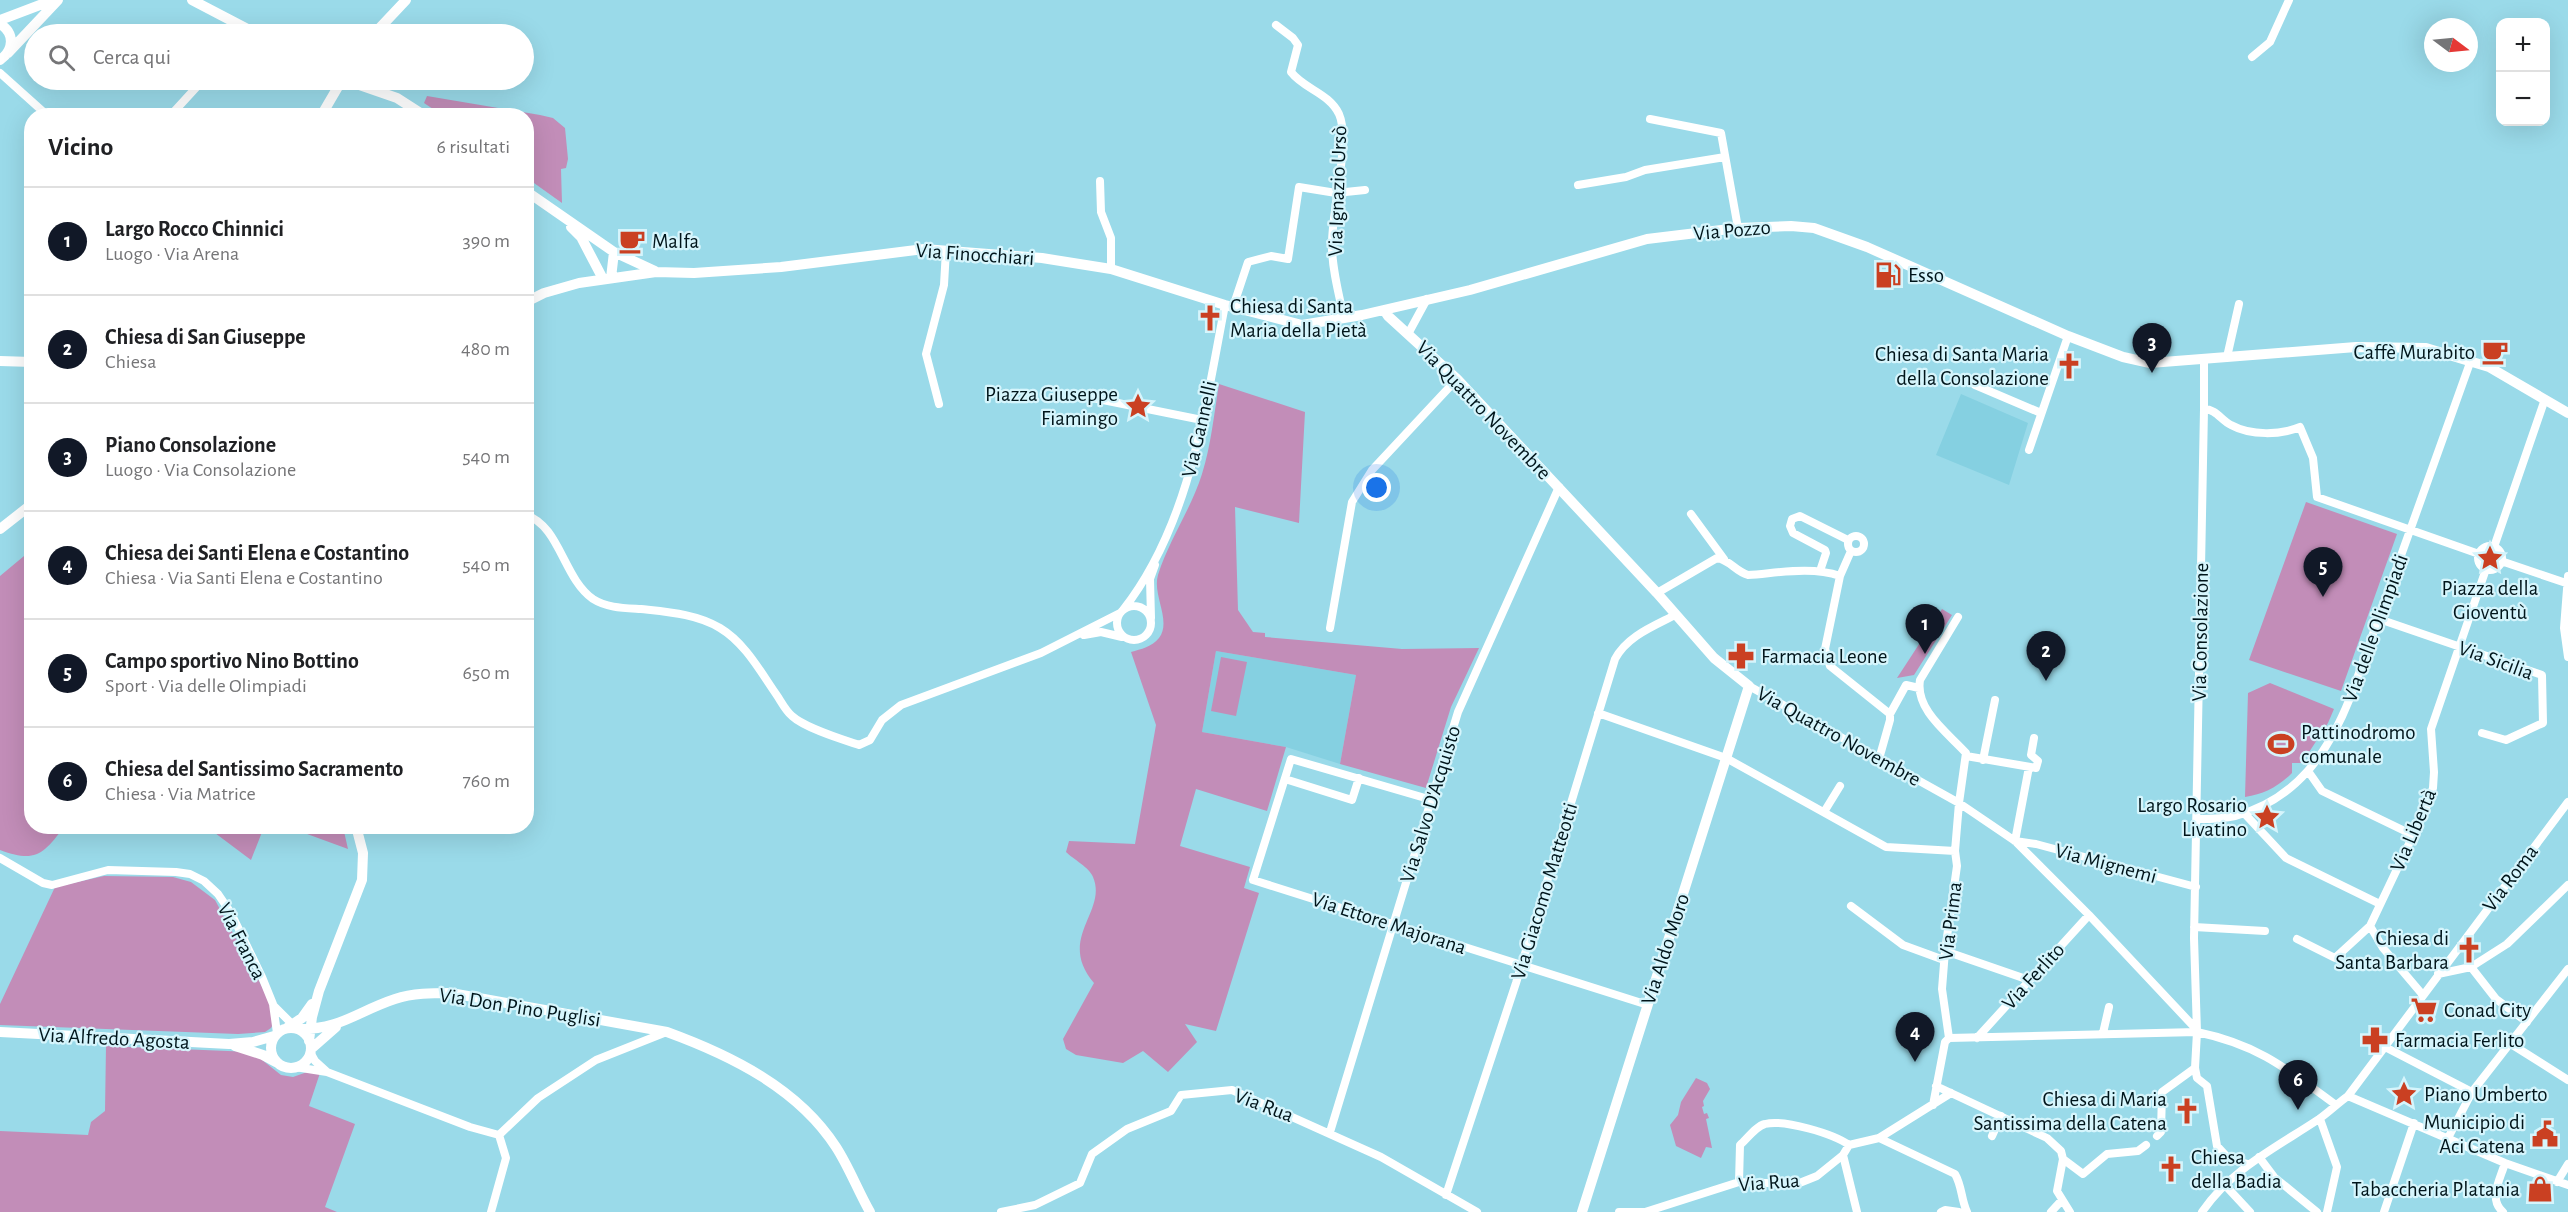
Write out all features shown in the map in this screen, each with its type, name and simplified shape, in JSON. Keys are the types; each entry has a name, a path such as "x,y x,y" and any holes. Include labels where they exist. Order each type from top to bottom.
{"street":[{"path":"0,20 53,0"},
{"path":"36,24 58,0"},
{"path":"192,0 234,24"},
{"path":"383,24 406,0"},
{"path":"2252,57 2270,42 2289,0"},
{"path":"0,24 12,39 4,58"},
{"name":"Via Ignazio Ursò","path":"1276,25 1293,38 1298,45 1291,72 1296,78 1327,99 1340,116 1342,155 1336,193 1332,247 1344,318"},
{"path":"4,58 24,37"},
{"path":"0,73 39,108"},
{"path":"177,108 194,90"},
{"path":"326,108 338,90"},
{"path":"373,90 397,98 413,108"},
{"path":"1650,119 1720,133 1738,228"},
{"path":"1578,185 1626,177 1645,170 1725,157"},
{"path":"1100,181 1101,212 1111,238 1111,269"},
{"name":"Via Gannelli","path":"1150,625 1150,579 1159,549 1187,483 1229,306 1248,262 1271,256 1288,259 1299,187 1336,193"},
{"path":"1336,193 1365,190"},
{"path":"534,197 614,252 656,272"},
{"path":"561,216 581,237 607,278"},
{"name":"Via Pozzo","path":"1384,310 1470,290 1647,239 1768,225 1814,228 1876,251 2068,336 2123,357 2150,363 2400,346 2426,348 2489,367 2568,413"},
{"name":"Via Finocchiari","path":"534,299 557,289 607,278 656,272 694,273 781,267 849,260 908,249 1042,258 1111,269 1291,324 1302,325 1384,310"},
{"path":"939,404 926,354 944,285 946,250"},
{"path":"607,278 614,252"},
{"path":"1408,333 1427,299"},
{"path":"2227,357 2239,304"},
{"name":"Via Quattro Novembre","path":"1384,310 1457,379 1657,593 1714,658 1749,686 1959,803 2015,841 2089,915 2198,1032"},
{"path":"2029,450 2068,336"},
{"name":"Via Consolazione","path":"2195,1068 2198,1032 2194,927 2198,819 2204,359"},
{"name":"Via delle Olimpiadi","path":"2198,819 2234,817 2280,795 2323,755 2338,729 2379,619 2470,360"},
{"path":"0,361 24,362"},
{"path":"1330,628 1349,518 1357,493 1372,470 1457,379"},
{"path":"1975,385 2041,413"},
{"path":"1093,398 1202,420"},
{"path":"2204,409 2210,409 2232,426 2263,433 2287,433 2300,427 2313,458 2317,497 2475,552 2495,543 2545,399"},
{"name":"Via Salvo D'Acquisto","path":"1330,1132 1458,712 1559,487"},
{"path":"0,529 24,510"},
{"path":"1691,514 1724,559 1740,572 1748,575 1820,571 1840,576"},
{"path":"1820,571 1825,550 1793,533 1790,526 1792,519 1800,516 1848,540"},
{"path":"534,518 547,527 580,587 591,597 605,606 685,615 715,626 741,645 792,717 859,745 870,740 882,720 901,705 1017,663 1071,639 1129,607 1142,608 1150,619 1149,632 1138,640 1101,632 1071,639"},
{"path":"1848,540 1855,535 1860,536 1864,543 1860,551 1851,551"},
{"path":"1848,540 1848,548 1851,551"},
{"path":"2495,543 2505,562"},
{"name":"Via Gannelli","path":"1122,611 1159,549"},
{"path":"1851,551 1840,576 1824,649 1830,666 1890,714"},
{"path":"2475,552 2485,572 2505,562 2567,579 2564,628 2568,657"},
{"path":"1657,593 1717,558 1724,559"},
{"name":"Via Libertà","path":"2297,939 2335,958 2370,926 2433,788 2431,729 2485,572"},
{"path":"1122,611 1117,624 1121,635 1125,638"},
{"name":"Via Giacomo Matteotti","path":"1446,1194 1522,965 1619,651 1644,631 1675,615"},
{"path":"1958,617 1953,629 1920,680 1919,688 1923,706 1966,753 1966,756 2036,768 2038,761 2031,755 2034,738"},
{"name":"Via Sicilia","path":"2379,619 2542,675 2543,723 2505,740 2482,734"},
{"path":"1879,759 1890,714 1906,685 1919,688"},
{"name":"Via Aldo Moro","path":"1582,1212 1749,686"},
{"path":"1983,760 1995,700"},
{"path":"1598,713 1726,758 1886,847 1955,851"},
{"name":"Via Prima","path":"1949,1038 1943,1004 1944,960 1957,866 1955,851 1966,756"},
{"name":"Via Ettore Majorana","path":"1359,778 1291,759 1252,880 1648,1005"},
{"path":"2015,841 2028,767"},
{"path":"2308,771 2322,791 2413,835"},
{"path":"1285,779 1352,800 1359,778 1432,800"},
{"path":"1824,812 1840,786"},
{"name":"Via Roma","path":"2202,1212 2224,1184 2248,1164 2320,1119 2348,1096 2385,1043 2568,802"},
{"path":"2244,813 2286,858 2380,904"},
{"path":"295,1067 305,1062 310,1047 310,1029 319,991 362,880 363,853 358,834"},
{"name":"Via Mignemi","path":"2015,841 2036,844 2196,888"},
{"name":"Via Franca","path":"0,858 43,883 52,885 108,870 176,872 190,874 204,881 218,894 231,913 273,1004"},
{"path":"2438,974 2471,967 2507,944 2568,885"},
{"path":"1851,906 1903,945 1944,960"},
{"name":"Via Ferlito","path":"1977,1038 2089,915"},
{"path":"2370,926 2383,948 2422,994"},
{"path":"2194,927 2265,931"},
{"path":"1945,951 2029,980"},
{"path":"2471,967 2496,999 2527,1022"},
{"path":"2448,1138 2472,1092 2566,974"},
{"path":"319,991 271,1048 274,1059 279,1063 295,1067 327,1072 470,1127 499,1135"},
{"name":"Via Don Pino Puglisi","path":"341,1023 394,1000 413,995 440,993 667,1032 744,1065 802,1107 836,1147 870,1212"},
{"path":"273,1004 289,1028"},
{"path":"273,1004 289,1028 310,1047 315,1061 327,1072"},
{"path":"2103,1033 2109,1007"},
{"path":"282,1016 289,1018 289,1028"},
{"path":"310,1047 341,1023"},
{"name":"Via Alfredo Agosta","path":"0,1032 229,1044 260,1041 289,1028 310,1029 341,1023"},
{"path":"499,1135 538,1098 596,1060 643,1039 667,1032"},
{"path":"1933,1105 1945,1042 1949,1038 2198,1032 2229,1038 2265,1054 2336,1105"},
{"path":"2385,1043 2472,1092"},
{"name":"Via Alfredo Agosta","path":"229,1044 253,1051 279,1063"},
{"path":"2511,1044 2568,1080"},
{"path":"2159,1134 2162,1092 2195,1068 2197,1078 2207,1086 2217,1146 2229,1159 2248,1164"},
{"path":"1936,1086 2047,1138 2061,1151 2063,1159 2057,1191 2070,1212"},
{"name":"Via Rua","path":"1001,1212 1035,1205 1080,1183 1092,1154 1127,1129 1171,1112 1181,1095 1232,1090 1330,1132 1381,1157 1477,1212"},
{"path":"1739,1182 1740,1145 1762,1124 1778,1123 1797,1126 1841,1139 1850,1145 1879,1138 1951,1093"},
{"path":"2348,1096 2413,1127 2448,1138 2505,1163 2568,1185"},
{"path":"1992,1137 2001,1116"},
{"path":"2320,1119 2337,1167 2327,1212"},
{"path":"2384,1212 2413,1127"},
{"path":"491,1212 506,1158 499,1135"},
{"path":"1879,1138 1955,1174 1960,1182 1961,1197 1967,1212"},
{"name":"Via Rua","path":"1619,1212 1645,1212 1739,1182 1797,1184 1817,1176 1843,1155 1850,1145"},
{"path":"2063,1159 2083,1174 2108,1154 2139,1151 2146,1145"},
{"path":"1843,1155 1857,1212"},
{"path":"2259,1157 2274,1177 2317,1212"},
{"path":"2503,1212 2497,1207 2494,1198 2505,1163"},
{"path":"2556,1182 2568,1164"},
{"path":"2224,1184 2250,1212"},
{"path":"2051,1212 2062,1200"},
{"path":"1941,1212 1945,1210 1959,1212"}],"shaded area":[{"path":"427,96 498,108 432,108 424,103"},
{"path":"534,114 553,118 565,128 568,159 566,168 561,169 562,203 534,183"},
{"path":"1219,384 1305,412 1299,523 1235,507 1238,610 1253,632 1265,633 1265,637 1402,649 1479,648 1451,707 1426,788 1340,764 1356,675 1216,651 1202,732 1286,747 1267,811 1196,789 1180,846 1250,867 1244,888 1259,893 1216,1031 1185,1024 1197,1042 1168,1072 1143,1051 1123,1063 1076,1055 1066,1049 1063,1039 1094,983 1084,967 1080,952 1081,939 1096,890 1091,874 1066,852 1069,841 1135,844 1156,725 1131,652 1153,644 1162,631 1163,616 1157,591 1158,575 1202,474"},
{"path":"1961,394 2028,423 2009,485 1936,455"},
{"path":"2306,502 2397,534 2341,691 2249,660"},
{"path":"24,556 24,834 58,834 44,850 30,856 0,850 0,576"},
{"path":"1942,609 1952,615 1914,675 1897,678"},
{"path":"1216,651 1356,675 1340,764 1286,747 1202,732"},
{"path":"1221,657 1247,662 1236,716 1211,711"},
{"name":"Pattinodromo comunale","path":"2270,683 2334,709 2328,723 2302,763 2292,763 2292,773 2270,789 2245,797 2248,693"},
{"path":"216,834 261,834 251,860"},
{"path":"307,834 345,834 348,849"},
{"path":"104,876 173,877 191,882 215,900 271,1003 274,1022 271,1028 265,1032 238,1034 0,1025 0,1004 55,887"},
{"path":"106,1046 252,1052 281,1075 293,1077 310,1071 320,1073 309,1106 355,1124 325,1207 337,1212 0,1212 0,1131 88,1135 91,1122 105,1111"},
{"path":"1696,1078 1707,1083 1710,1089 1702,1107 1704,1114 1707,1113 1709,1118 1706,1119 1712,1148 1706,1147 1701,1158 1676,1146 1670,1125 1678,1115 1681,1102"}],"place":[{"name":"Malfa","path":"632,241"},
{"name":"Esso","path":"1888,275"},
{"name":"Chiesa di Santa Maria della Pietà","path":"1210,318"},
{"name":"Caffè Murabito","path":"2495,352"},
{"name":"Chiesa di Santa Maria della Consolazione","path":"2069,366"},
{"name":"Piano Consolazione","path":"2152,373"},
{"name":"Piazza Giuseppe Fiamingo","path":"1138,406"},
{"name":"Piazza della Gioventù","path":"2490,558"},
{"name":"Campo sportivo Nino Bottino","path":"2323,597"},
{"name":"Largo Rocco Chinnici","path":"1925,654"},
{"name":"Farmacia Leone","path":"1741,656"},
{"name":"Chiesa di San Giuseppe","path":"2046,681"},
{"name":"Pattinodromo comunale","path":"2281,744"},
{"name":"Largo Rosario Livatino","path":"2267,817"},
{"name":"Chiesa di Santa Barbara","path":"2469,950"},
{"name":"Conad City","path":"2424,1010"},
{"name":"Farmacia Ferlito","path":"2375,1040"},
{"name":"Chiesa dei Santi Elena e Costantino","path":"1915,1062"},
{"name":"Piano Umberto","path":"2404,1094"},
{"name":"Chiesa del Santissimo Sacramento","path":"2298,1110"},
{"name":"Chiesa di Maria Santissima della Catena","path":"2187,1111"},
{"name":"Municipio di Aci Catena","path":"2545,1134"},
{"name":"Chiesa della Badia","path":"2171,1169"},
{"name":"Tabaccheria Platania","path":"2540,1189"}]}
